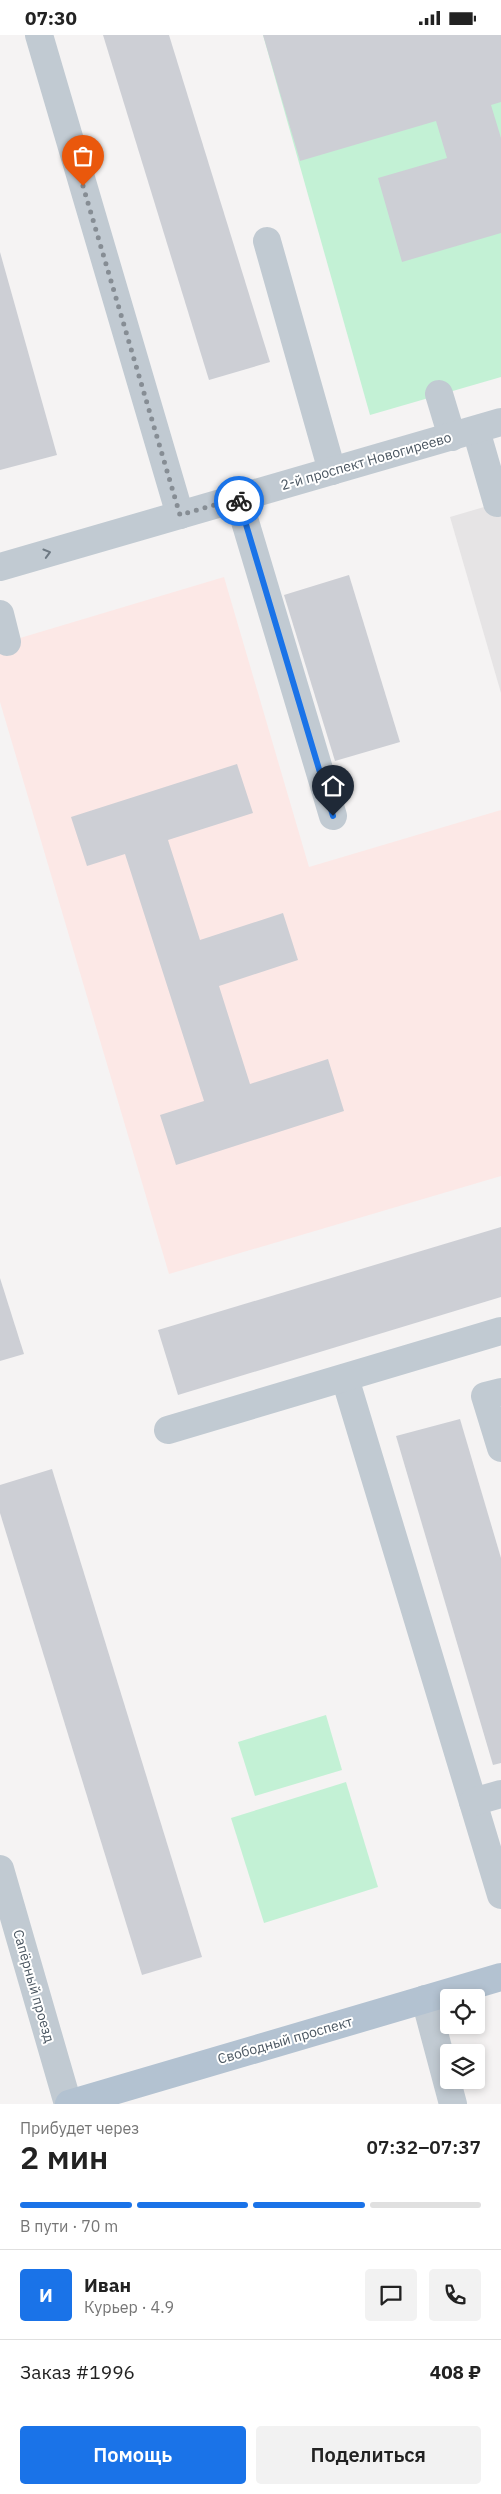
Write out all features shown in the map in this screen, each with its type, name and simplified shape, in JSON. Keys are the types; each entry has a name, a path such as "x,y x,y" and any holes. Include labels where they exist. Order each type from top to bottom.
{"main road":[{"name":"Свободный проспект","path":"68,2104 501,1977"}],"street":[{"path":"39,35 180,515"},
{"path":"267,241 332,471"},
{"path":"440,394 476,430 497,503"},
{"name":"2-й проспект Новогиреево","path":"0,567 476,430"},
{"path":"238,498 333,816"},
{"path":"0,614 7,642"},
{"path":"168,1431 501,1331"},
{"path":"345,1378 501,1895"},
{"path":"501,1391 485,1396 501,1448"},
{"path":"473,1802 501,1794"},
{"name":"Сапёрный проезд","path":"0,1869 68,2104"},
{"path":"425,1999 453,2104"}],"shaded area":[{"path":"501,502 501,693 450,517"},
{"path":"224,577 309,867 501,810 501,1176 169,1274 0,702 0,644"}],"green space":[{"path":"263,35 501,35 501,377 370,415"},
{"path":"326,1715 342,1770 255,1796 238,1742"},
{"path":"346,1782 378,1887 264,1923 231,1818"}],"building":[{"path":"103,35 169,35 270,362 209,380"},
{"path":"263,35 501,35 501,102 491,105 501,138 501,233 402,262 378,178 447,158 436,121 300,161"},
{"path":"0,252 57,455 0,470"},
{"path":"349,575 400,742 335,761 284,595"},
{"path":"237,764 253,813 168,840 200,940 283,913 298,960 219,986 250,1084 328,1059 344,1111 176,1165 160,1115 204,1101 125,854 87,866 71,817"},
{"path":"501,1227 501,1297 178,1395 158,1330"},
{"path":"0,1278 24,1354 0,1361"},
{"path":"460,1419 501,1558 501,1763 493,1765 396,1436"},
{"path":"52,1469 202,1957 142,1975 0,1513 0,1485"}],"way so far":[{"path":"83,186 180,515 238,498 239,501"}],"route":[{"path":"239,501 333,816"}]}
